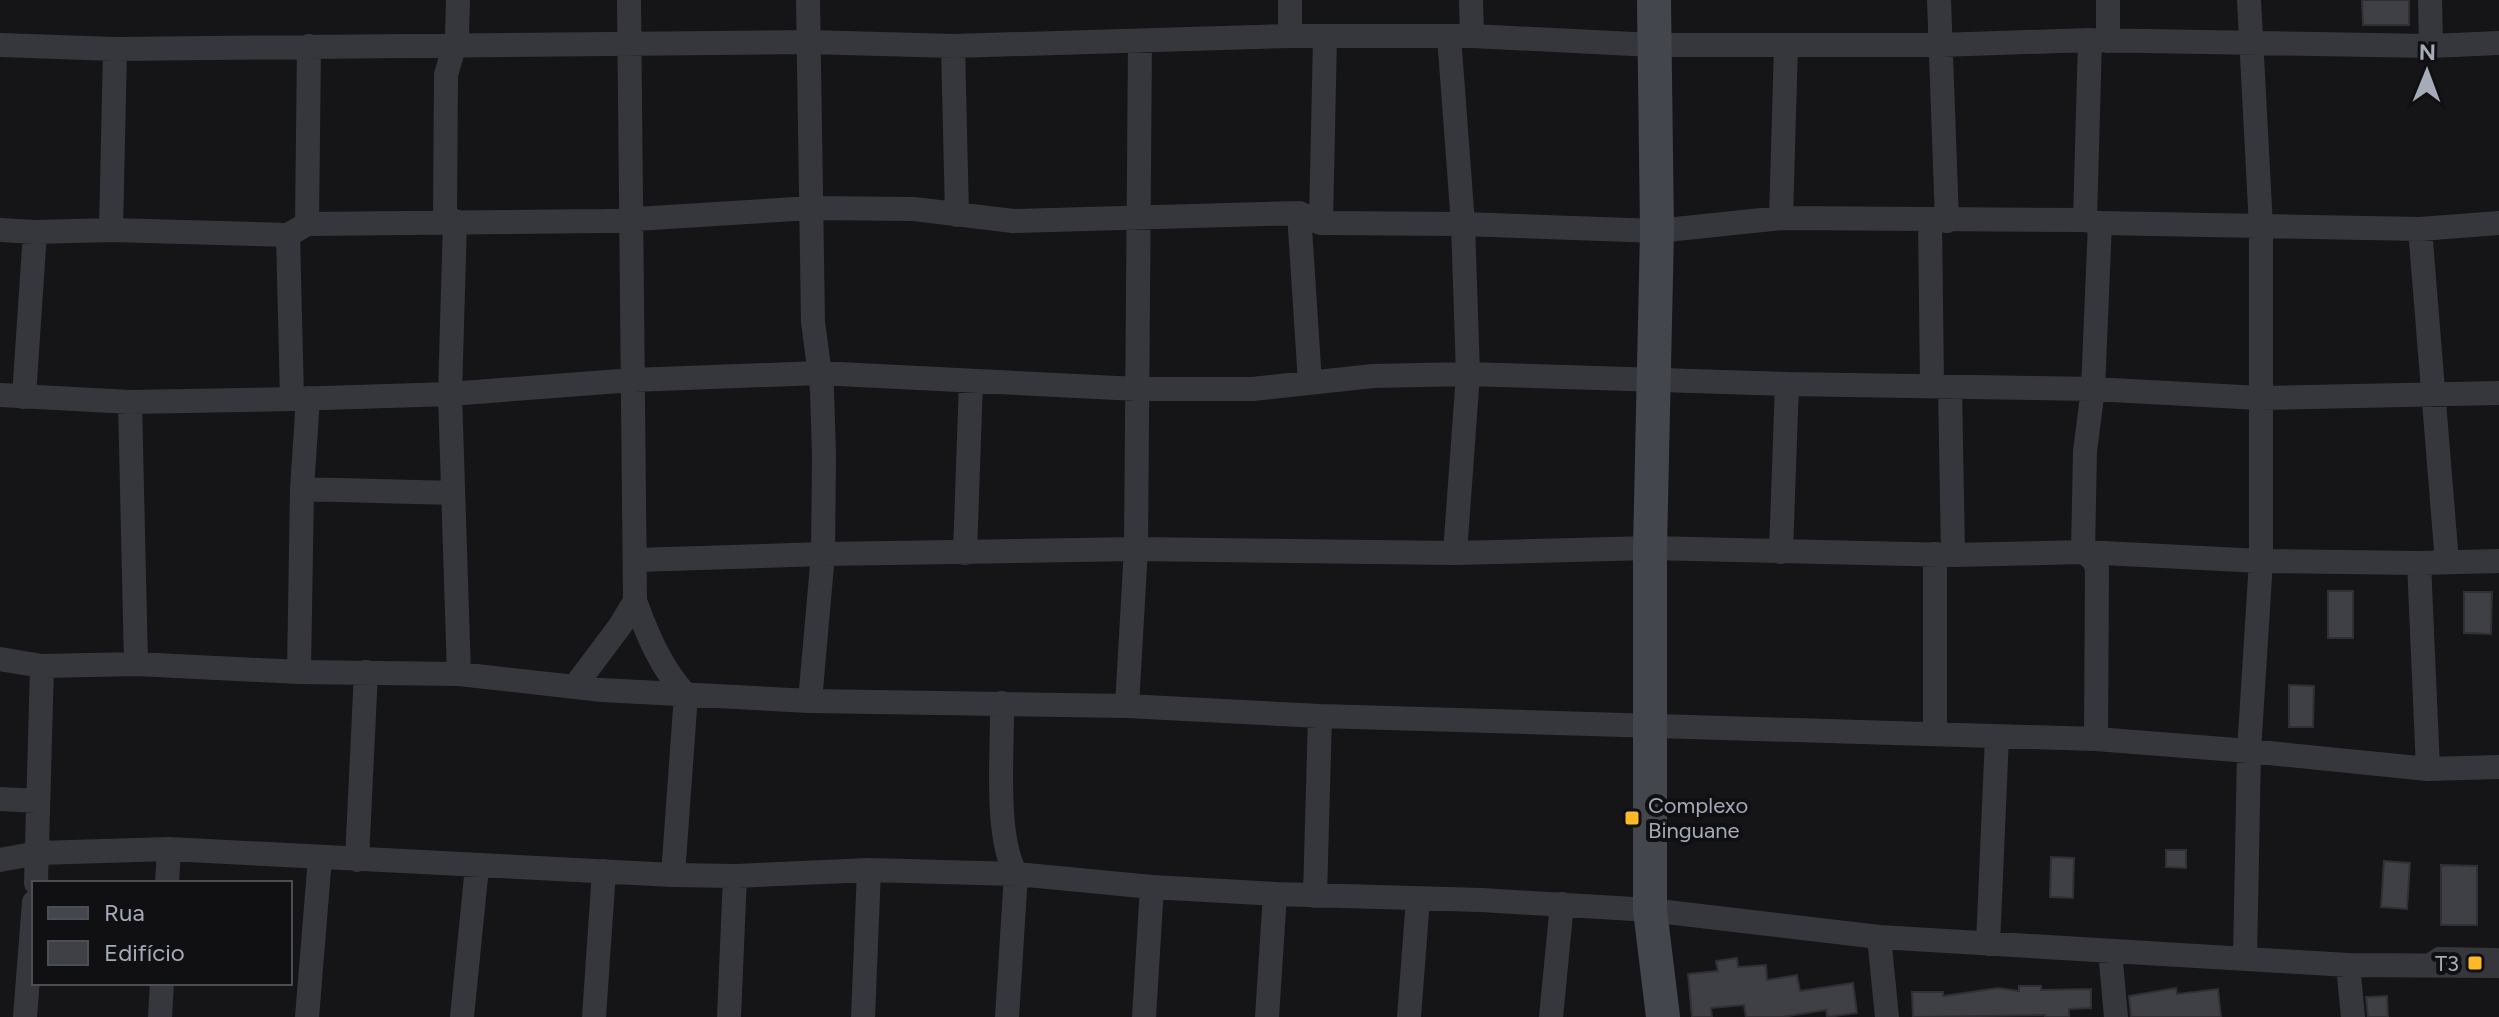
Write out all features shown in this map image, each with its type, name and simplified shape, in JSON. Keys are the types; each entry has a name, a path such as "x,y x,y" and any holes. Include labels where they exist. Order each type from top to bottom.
{"street":[{"path":"458,0 458,26 446,75 450,394 459,674"},
{"path":"629,0 635,601 669,677 686,695 673,875"},
{"path":"808,0 813,322 824,455 823,554 810,701"},
{"path":"1290,0 1290,36"},
{"path":"1455,553 1468,374 1461,36 1471,0"},
{"path":"1654,0 1657,231 1650,548 1650,910 1663,1017"},
{"path":"1935,733 1944,554 1938,221 1939,0"},
{"path":"2083,552 2085,451 2093,389 2093,222 2099,41 2108,0"},
{"path":"2245,959 2249,751 2261,561 2261,226 2249,0"},
{"path":"2430,0 2431,46"},
{"path":"0,45 115,49 809,42 953,46 1290,36 1461,36 1653,45 1940,45 2099,41 2431,46 2499,43"},
{"path":"1310,382 1310,218 1325,37"},
{"path":"1127,706 1136,549 1140,41"},
{"path":"1781,218 1786,45"},
{"path":"299,672 302,489 297,229 309,46"},
{"path":"953,46 957,215"},
{"path":"111,230 115,49"},
{"path":"0,230 297,229 450,221 604,221 811,208 914,209 1013,221 1310,218 1657,231 1781,218 2420,229 2499,223"},
{"path":"2420,229 2447,562"},
{"path":"35,232 12,396 130,402 300,399 450,394 633,380 819,373 1137,389 1253,389 1373,376 1468,374 2093,389 2260,398 2499,393"},
{"path":"965,553 971,382"},
{"path":"1781,552 1787,384"},
{"path":"130,402 136,664"},
{"path":"302,489 453,493"},
{"path":"636,560 1136,549 1455,553 1650,548 1944,554 2083,552 2261,561 2499,561"},
{"path":"2083,552 2093,559 2097,568 2096,739"},
{"path":"2419,563 2428,769"},
{"path":"575,686 635,601"},
{"path":"0,659 42,666 136,664 299,672 459,674 602,690 810,701 1127,706 1320,716 2096,739 2428,769 2499,767"},
{"path":"36,881 42,666"},
{"path":"357,860 366,672"},
{"path":"1002,703 1003,826 1010,862 1016,874 1007,1017"},
{"path":"1315,896 1320,716"},
{"path":"1988,944 1997,737"},
{"path":"0,799 37,801"},
{"path":"167,881 169,849"},
{"path":"0,860 38,853 169,849 673,875 735,876 869,870 1016,874 1152,887 1275,894 1650,910 1879,937 1988,944 2348,965 2499,966"},
{"path":"307,1017 320,858"},
{"path":"462,1017 477,867"},
{"path":"863,1017 869,870"},
{"path":"594,1017 604,871"},
{"path":"729,1017 735,876"},
{"path":"1144,1017 1152,887"},
{"path":"1267,1017 1275,894"},
{"path":"1409,1017 1418,899"},
{"path":"1551,1017 1562,904"},
{"path":"25,1017 32,928"},
{"path":"1879,937 1887,1017"},
{"path":"2110,951 2116,1017"},
{"path":"2348,965 2353,1017"},
{"path":"160,1017 162,985"}],"lane":[{"path":"2421,966 2438,953 2499,954"}],"building":[{"path":"2362,0 2409,0 2409,25 2363,25"},
{"path":"2328,591 2353,591 2353,638 2328,638"},
{"path":"2464,592 2492,592 2491,634 2464,633"},
{"path":"2289,685 2314,686 2313,727 2289,727"},
{"path":"2166,850 2186,850 2186,868 2166,867"},
{"path":"2051,857 2074,858 2073,898 2050,897"},
{"path":"2384,861 2410,863 2407,909 2381,907"},
{"path":"2441,865 2477,866 2477,925 2441,925"},
{"path":"1737,958 1738,967 1766,965 1767,980 1797,975 1800,991 1853,983 1857,1013 1827,1017 1826,1010 1782,1017 1746,1017 1744,1005 1711,1008 1712,1017 1692,1017 1688,974 1718,971 1716,961"},
{"path":"2019,986 2041,986 2041,990 2091,989 2091,1008 2069,1009 2069,1017 1913,1017 1912,992 1943,992 1943,996 1998,988 2019,991"},
{"path":"2176,988 2177,994 2218,989 2221,1017 2131,1017 2129,996"},
{"path":"2387,996 2388,1017 2368,1017 2366,997"}],"place":[{"name":"Complexo Binguane","path":"1632,818"},
{"name":"T3","path":"2475,963"}]}
